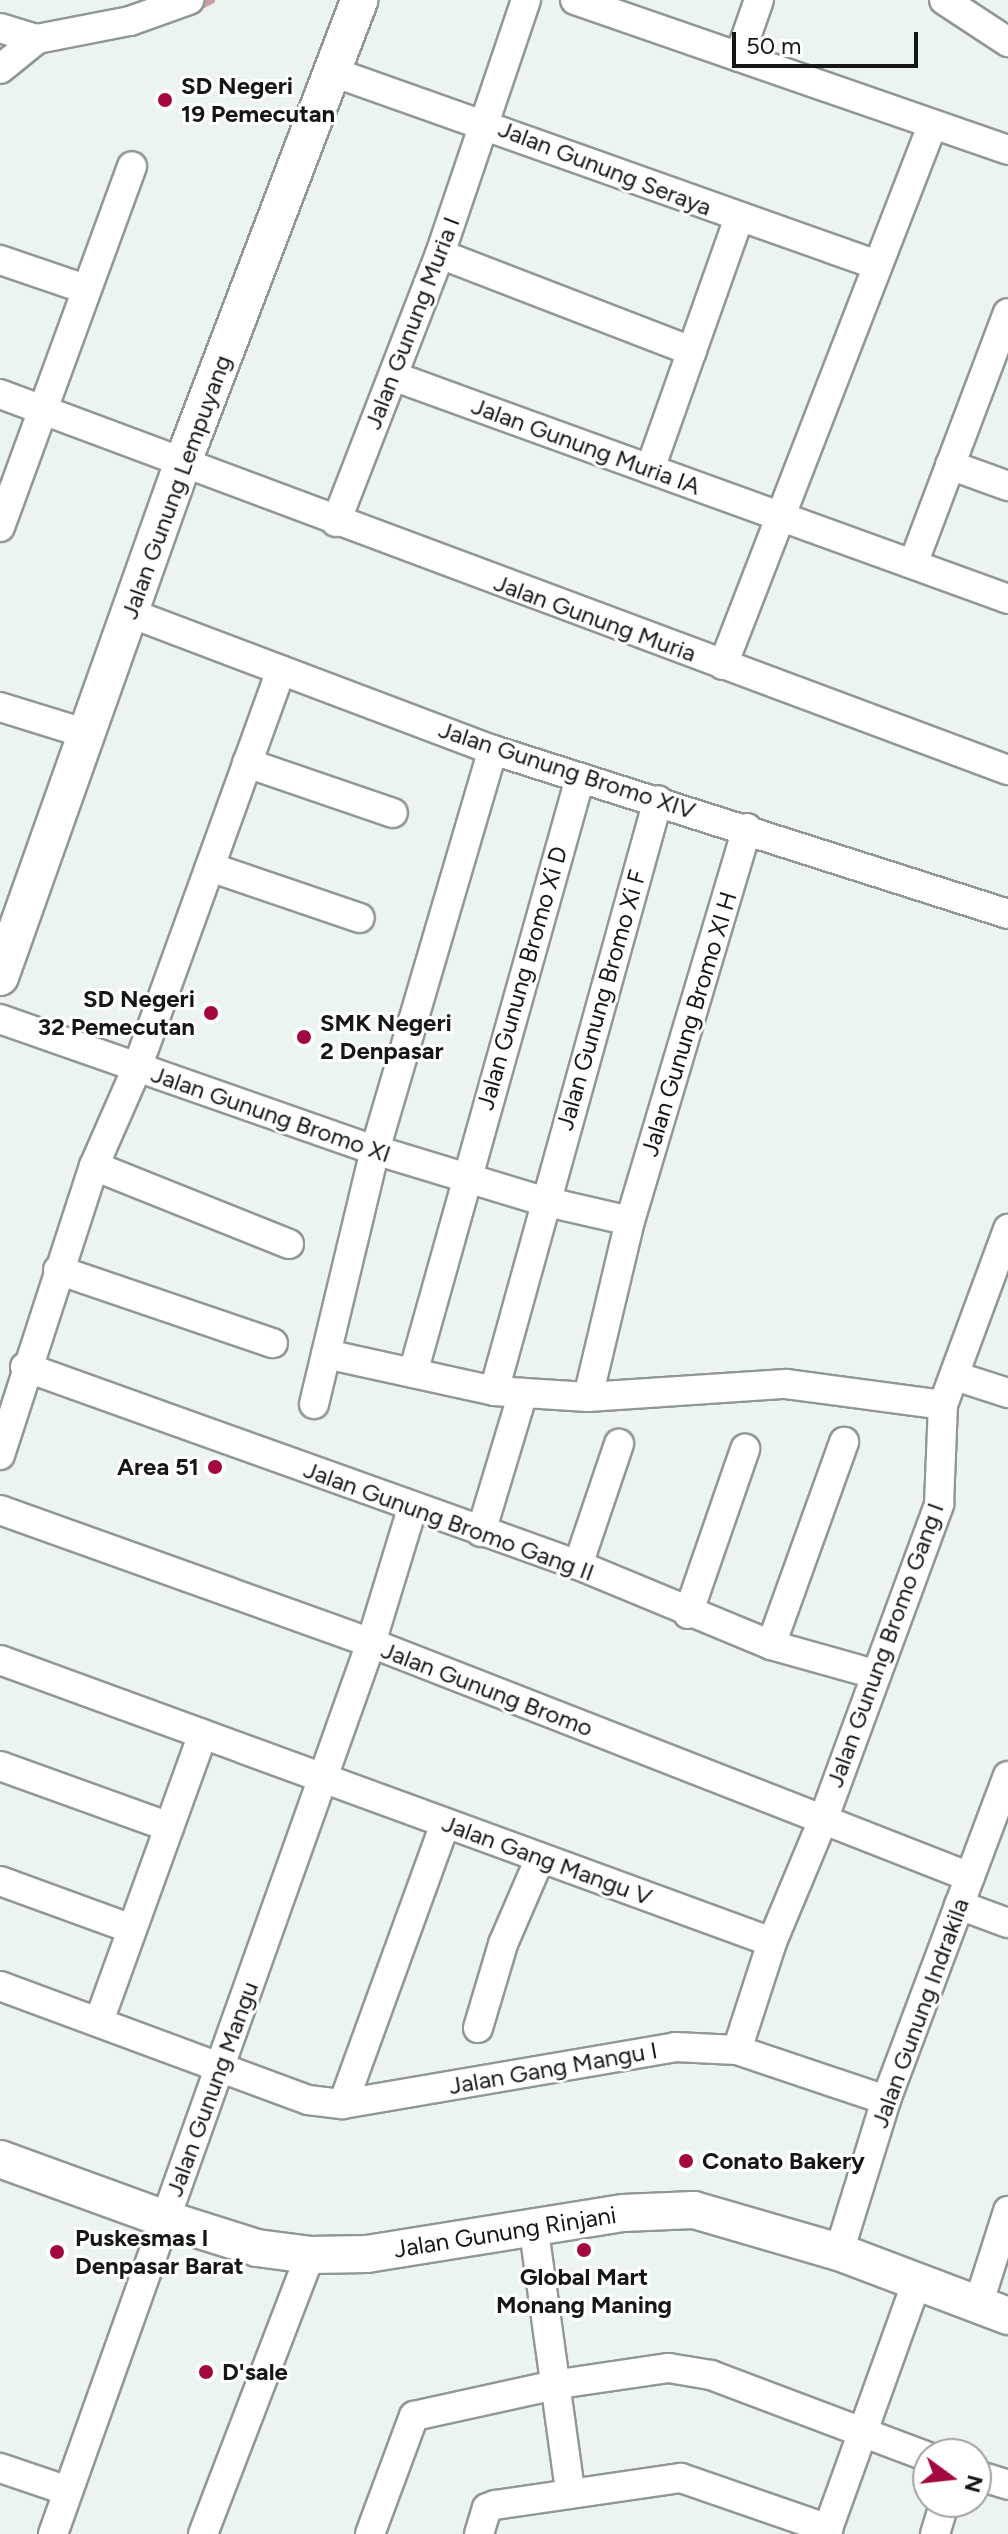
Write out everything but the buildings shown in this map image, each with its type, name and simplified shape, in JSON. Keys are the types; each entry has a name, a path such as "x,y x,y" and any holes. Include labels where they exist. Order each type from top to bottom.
{"street":[{"name":"Jalan Gunung Lempuyang","path":"0,977 183,462 359,0"},
{"name":"Jalan Gunung Muria I","path":"336,522 440,254 526,0"},
{"path":"739,57 759,0"},
{"path":"944,0 1008,42"},
{"path":"579,1 1008,150"},
{"path":"0,69 37,39 180,3"},
{"path":"0,28 37,39"},
{"name":"Jalan Gunung Seraya","path":"333,72 485,123 739,218 877,265"},
{"path":"723,665 932,126"},
{"path":"0,527 132,166"},
{"path":"650,469 739,218"},
{"path":"440,254 692,351"},
{"path":"0,260 85,289"},
{"path":"913,564 950,465 998,372 1008,313"},
{"name":"Jalan Gunung Muria IA","path":"393,376 1008,599"},
{"name":"Jalan Gunung Muria","path":"0,394 336,522 1008,770"},
{"path":"950,465 1008,486"},
{"name":"Jalan Gunung Bromo XIV","path":"130,613 493,750 747,828 1008,914"},
{"path":"0,1455 25,1367 94,1166 137,1068 281,670"},
{"path":"0,707 87,734"},
{"path":"314,1404 375,1150 493,750"},
{"path":"247,763 393,813"},
{"name":"Jalan Gunung Bromo Xi D","path":"413,1373 464,1177 580,778"},
{"name":"Jalan Gunung Bromo Xi F","path":"494,1391 543,1201 658,800"},
{"name":"Jalan Gunung Bromo XI H","path":"588,1397 630,1221 747,828"},
{"path":"210,867 360,918"},
{"name":"Jalan Gunung Bromo XI","path":"0,1019 375,1150 543,1201 630,1221"},
{"path":"94,1166 289,1244"},
{"name":"Jalan Gunung Bromo Gang I","path":"737,2050 772,1942 823,1820 874,1674 939,1504 943,1405 1008,1229"},
{"path":"58,1270 273,1343"},
{"path":"326,1354 494,1391 588,1397 786,1384 943,1405"},
{"name":"Jalan Gunung Bromo Gang II","path":"25,1367 412,1509 578,1565 688,1614 771,1645 874,1674"},
{"path":"955,1376 1008,1393"},
{"path":"481,1532 523,1393"},
{"path":"771,1645 844,1442"},
{"path":"578,1565 619,1444"},
{"path":"688,1614 745,1449"},
{"name":"Jalan Gunung Mangu","path":"53,2534 65,2490 371,1643 412,1509"},
{"name":"Jalan Gunung Bromo","path":"0,1510 371,1643 970,1877"},
{"name":"Jalan Gang Mangu V","path":"0,1660 772,1942"},
{"path":"99,2021 203,1734"},
{"path":"0,1766 169,1827"},
{"name":"Jalan Gunung Indrakila","path":"839,2252 886,2100 1008,1776"},
{"path":"343,2104 445,1823"},
{"path":"478,2028 503,1944 540,1858"},
{"path":"0,1881 132,1929"},
{"path":"959,1905 1008,1923"},
{"name":"Jalan Gang Mangu I","path":"0,1986 221,2065 308,2100 343,2104 675,2047 737,2050 886,2100"},
{"name":"Jalan Gunung Rinjani","path":"0,2159 165,2219 257,2248 310,2255 367,2254 534,2231 623,2213 694,2210 839,2252 993,2311"},
{"path":"993,2311 1008,2211"},
{"path":"534,2231 559,2384 570,2491"},
{"path":"212,2531 310,2255"},
{"path":"479,2534 487,2508 570,2491 681,2478 827,2532 860,2430 916,2284"},
{"path":"370,2534 414,2416 559,2384 683,2368 912,2451"},
{"path":"0,2468 65,2490"}],"waterway":[{"path":"195,8 211,0"}],"place":[{"name":"SD Negeri 19 Pemecutan","path":"165,100"},
{"name":"SD Negeri 32 Pemecutan","path":"211,1013"},
{"name":"SMK Negeri 2 Denpasar","path":"304,1037"},
{"name":"Area 51","path":"215,1467"},
{"name":"Conato Bakery","path":"686,2161"},
{"name":"Global Mart Monang Maning","path":"584,2250"},
{"name":"Puskesmas I Denpasar Barat","path":"57,2252"},
{"name":"D'sale","path":"206,2372"}]}
